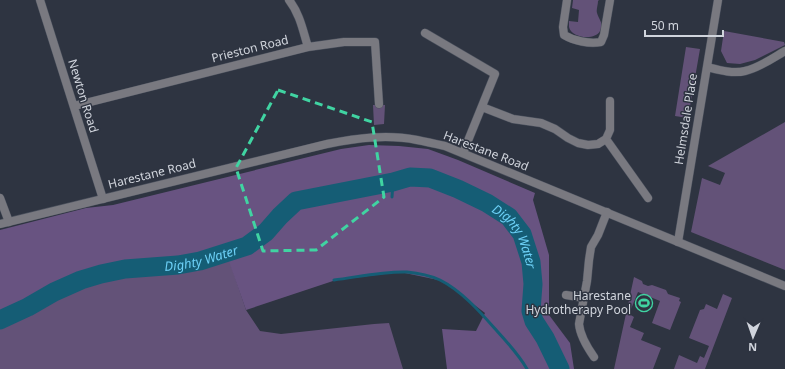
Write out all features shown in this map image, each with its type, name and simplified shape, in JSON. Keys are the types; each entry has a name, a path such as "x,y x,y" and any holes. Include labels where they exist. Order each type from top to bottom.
{"street":[{"name":"Newton Road","path":"40,0 103,199"},
{"path":"290,0 300,20 308,47"},
{"path":"567,0 563,27 564,35 570,39 594,43 601,42 604,35 610,0"},
{"name":"Helmsdale Place","path":"678,242 718,0"},
{"path":"425,33 495,74 463,153"},
{"name":"Prieston Road","path":"74,106 308,47 344,42 375,42 379,104"},
{"path":"707,67 731,72 745,71 762,65 785,51"},
{"path":"482,107 513,119 541,123 555,129 578,143 588,145 598,144 606,139 610,130 610,101"},
{"name":"Harestane Road","path":"0,224 327,144 356,138 387,137 416,140 445,146 785,286"},
{"path":"606,139 648,198"},
{"path":"0,198 9,222"},
{"path":"594,357 579,329 579,320 584,298 591,247 598,235 607,212"},
{"path":"566,295 584,298"}],"highlighted area":[{"path":"278,90 372,122 384,197 316,250 263,251 236,168"}],"shaded area":[{"path":"573,0 599,0 597,12 602,26 597,34 589,37 583,37 574,34 571,31 569,21 578,22 579,10 572,8"},
{"path":"724,31 784,42 785,45 755,60 740,64 727,63 721,51"},
{"path":"686,47 700,49 688,118 675,116"},
{"path":"373,105 385,105 384,124 374,125"},
{"path":"785,122 785,270 691,232 702,178 720,185 725,173 708,166"},
{"path":"369,145 428,149 458,160 535,193 533,200 549,255 549,315 570,343 574,369 447,369 442,329 476,331 485,313 443,281 400,272 336,280 246,310 226,253 200,261 54,292 0,319 0,230 86,208 113,205 341,149"},
{"path":"227,253 246,310 260,331 281,334 389,323 403,369 0,369 0,319 54,292 200,261"},
{"path":"634,277 642,281 643,284 648,286 652,285 666,290 668,294 680,298 679,301 681,302 670,330 652,323 660,301 638,292 629,314 634,317 630,327 644,333 641,340 661,348 653,369 614,369"},
{"path":"723,294 732,298 705,369 674,369 679,355 697,363 700,356 704,358 709,346 689,338 700,310 704,309 706,304 717,309"}],"waterway":[{"name":"Dighty Water","path":"0,320 28,307 54,292 81,280 101,274 125,269 178,265 200,261 247,246 266,232 296,201 393,182 410,177 430,178 487,203 509,217 522,234 531,262 533,284 531,311 534,321 545,338 560,369"},
{"name":"Dighty Water","path":"392,197 393,182"},
{"name":"Dighty Water","path":"334,280 380,273 398,272 420,274 440,280 456,290 478,310 513,349 527,369"}],"place":[{"name":"Harestane Hydrotherapy Pool","path":"644,303"}]}
